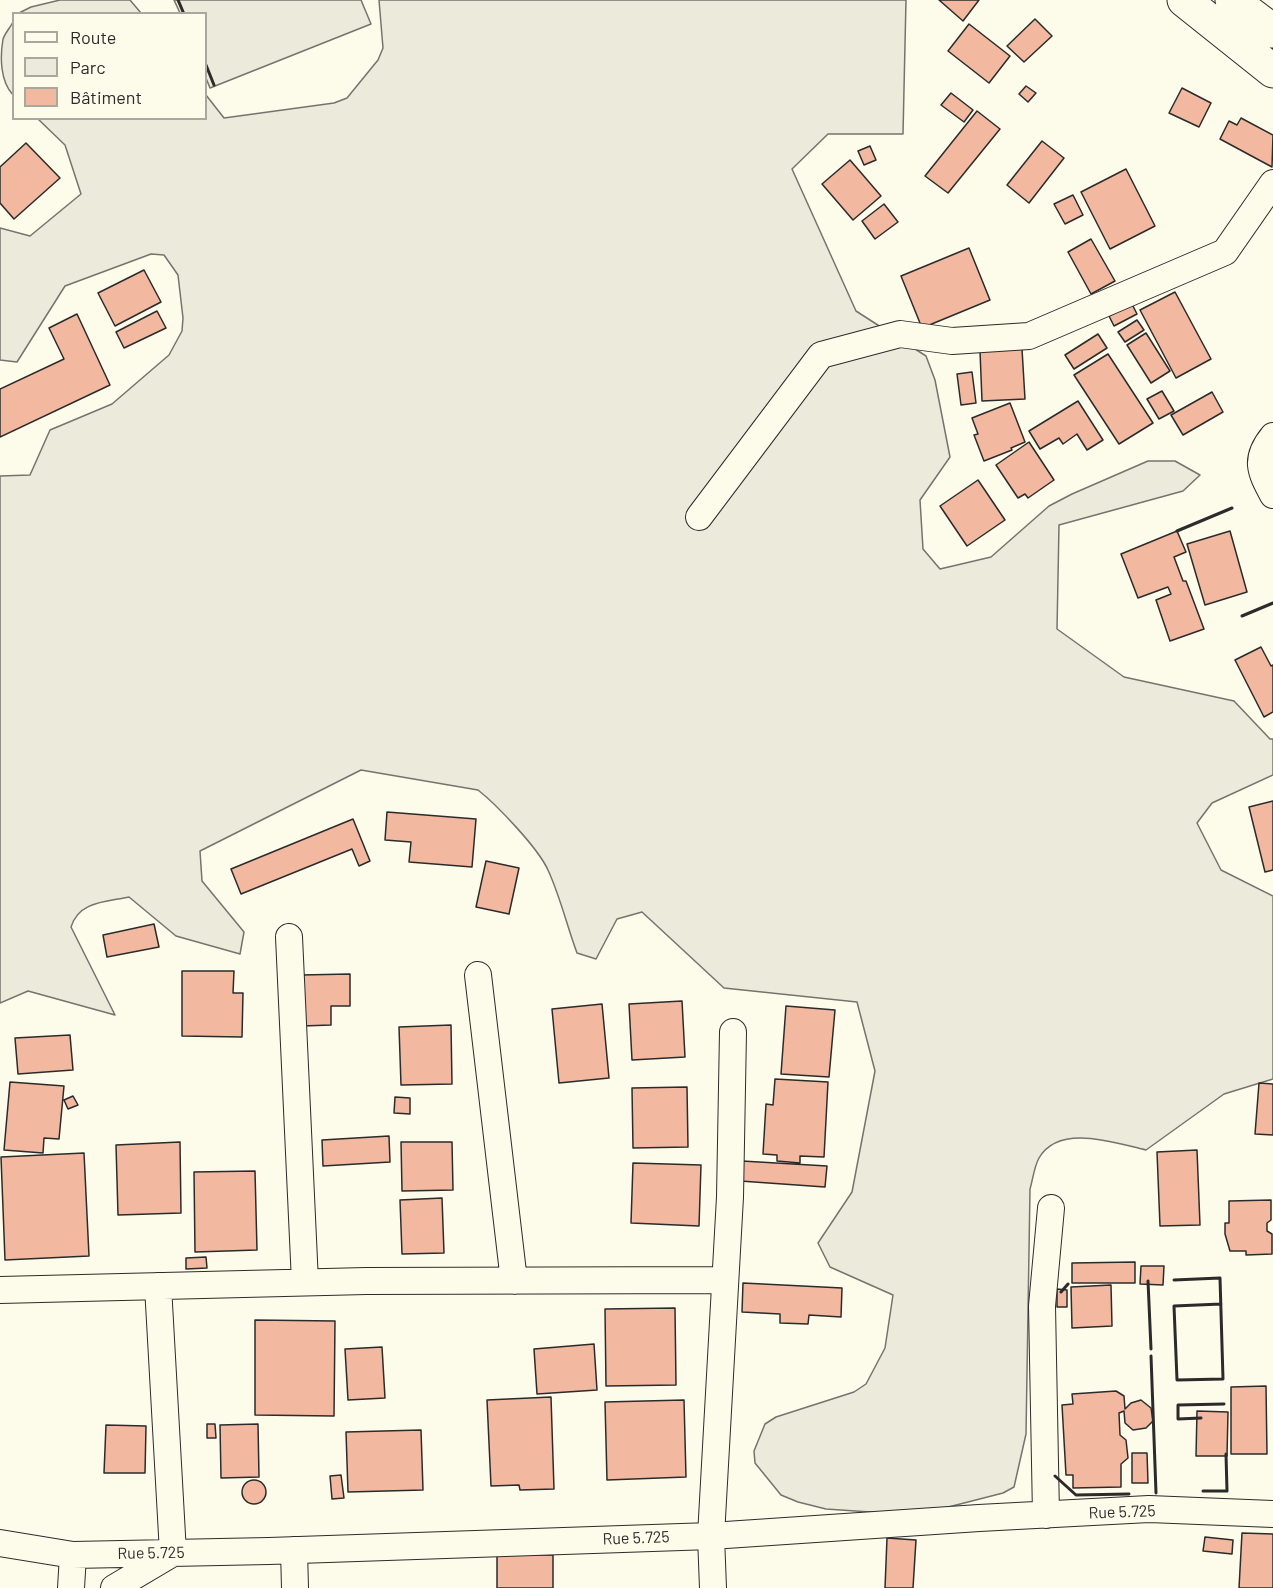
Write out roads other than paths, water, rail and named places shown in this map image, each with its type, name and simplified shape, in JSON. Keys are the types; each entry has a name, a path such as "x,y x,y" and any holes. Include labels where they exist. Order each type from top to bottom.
{"street":[{"path":"1184,0 1273,71"},
{"path":"1232,0 1273,31"},
{"path":"699,517 821,355 900,334 952,341 1029,336 1225,252 1273,183"},
{"path":"1273,436 1264,448 1260,462 1262,472 1273,495"},
{"path":"289,938 305,1282"},
{"path":"478,975 514,1281"},
{"path":"713,1588 711,1536 730,1197 733,1032"},
{"path":"1046,1515 1042,1306 1051,1208"},
{"path":"0,1290 305,1282 725,1281"},
{"path":"114,1588 173,1553 158,1286"},
{"name":"Rue 5.725","path":"0,1543 73,1555 173,1553 711,1536 1149,1509 1273,1514"},
{"path":"294,1550 295,1588"},
{"path":"71,1588 73,1555"}]}
